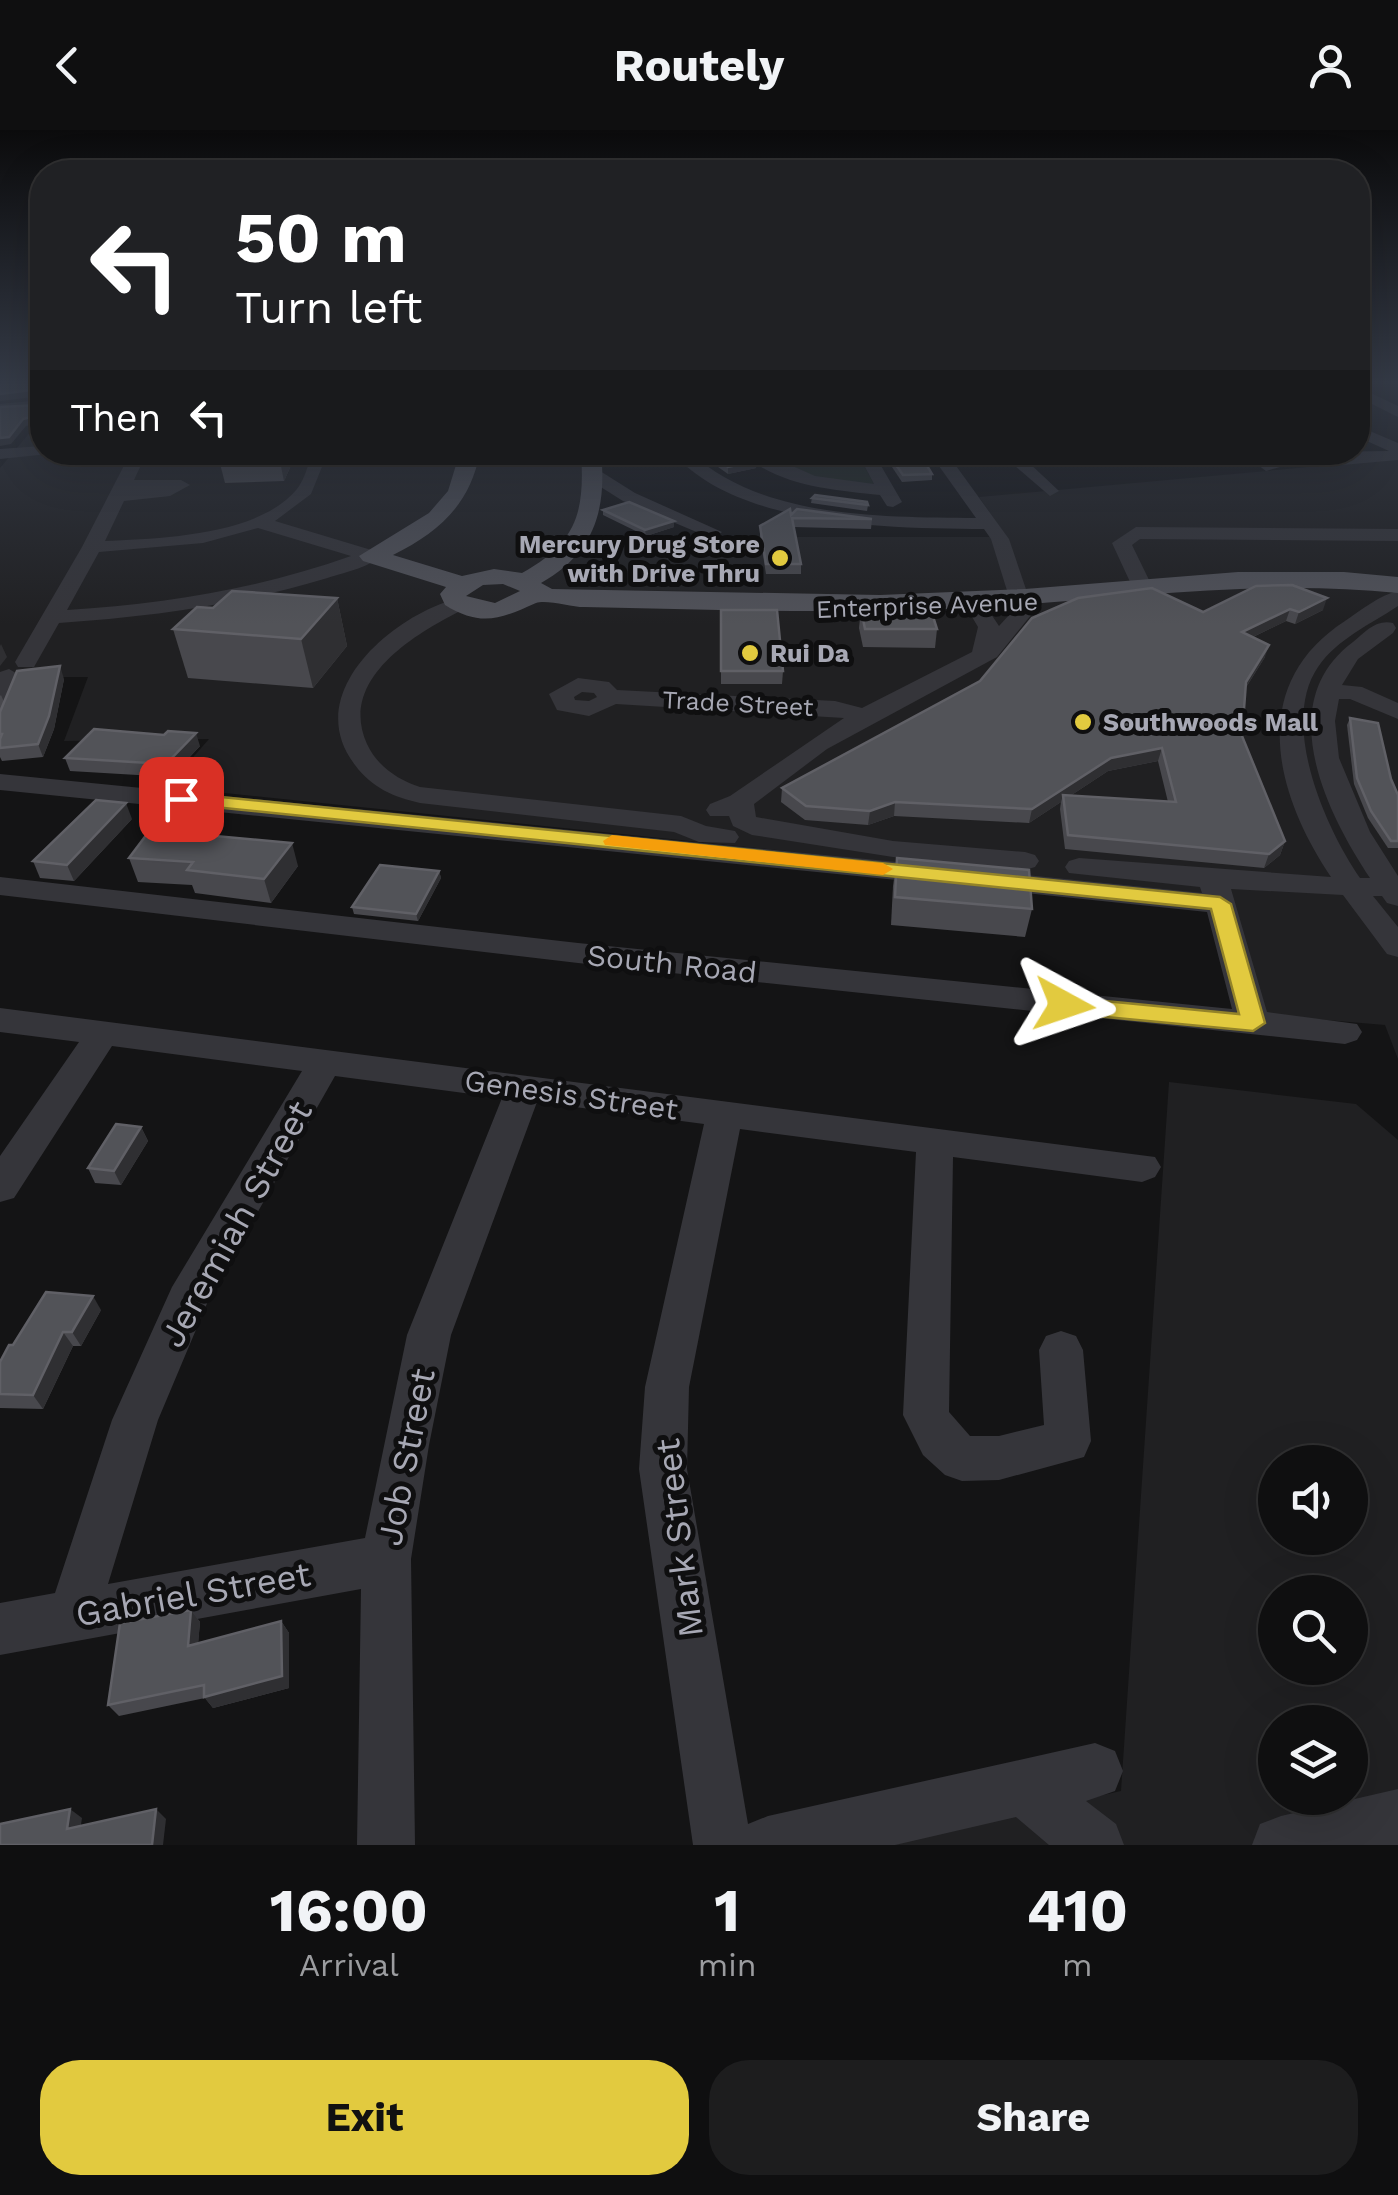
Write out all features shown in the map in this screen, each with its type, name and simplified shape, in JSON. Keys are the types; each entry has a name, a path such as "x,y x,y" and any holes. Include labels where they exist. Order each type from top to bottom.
{"main road":[{"path":"370,556 404,541 453,503 463,486 467,465"},
{"path":"524,593 582,538 590,518 592,465"},
{"path":"370,556 461,594"},
{"name":"Enterprise Avenue","path":"1024,600 1142,584 1261,578 1398,585"},
{"name":"Enterprise Avenue","path":"461,594 480,610 524,593 975,604 1266,585 1344,586 1398,596"}],"street":[{"path":"0,701 92,547 133,465"},
{"path":"92,547 180,540 257,522 298,498 316,465"},
{"path":"593,465 662,511 713,532"},
{"path":"692,465 734,488 802,509 995,532"},
{"path":"770,465 813,482 886,490"},
{"path":"872,465 906,523"},
{"path":"746,815 818,744 982,656 1024,600 995,532 946,465"},
{"path":"1020,465 1050,491"},
{"path":"662,511 734,488"},
{"path":"257,522 370,556"},
{"path":"1142,584 1122,543 1136,534 1398,536"},
{"path":"50,617 155,611 232,600 370,556"},
{"path":"439,824 437,808 380,775 361,757 348,732 354,689 385,648 461,594"},
{"path":"1398,596 1318,653 1302,674 1296,695 1292,747 1299,784 1312,818 1353,889 1398,947"},
{"path":"975,604 990,634 982,656"},
{"path":"1396,890 1362,846 1334,793 1324,755 1334,681 1365,640 1398,622"},
{"path":"1334,681 1398,695"},
{"path":"1334,681 1398,712"},
{"name":"Trade Street","path":"610,697 835,708 865,716"},
{"path":"0,782 570,838 613,829 746,815 894,849 1217,892"},
{"path":"408,792 613,829 1217,892 1396,890"},
{"path":"681,824 700,834 859,852 894,849"},
{"name":"South Road","path":"0,886 578,954 1345,1032"},
{"path":"1217,892 1253,1023"},
{"name":"Genesis Street","path":"0,1020 1142,1167"},
{"path":"0,1187 102,1034"},
{"name":"Jeremiah Street","path":"73,1616 134,1420 193,1287 326,1061"},
{"name":"Job Street","path":"386,1845 386,1559 429,1335 524,1088"},
{"name":"Mark Street","path":"722,1845 663,1469 667,1387 724,1116"},
{"path":"935,1142 926,1415 939,1439 962,1459 1000,1458 1068,1441 1061,1350"},
{"name":"Gabriel Street","path":"0,1629 386,1559"},
{"path":"768,1845 1096,1771"},
{"path":"1025,1788 1095,1845"},
{"path":"1281,1845 1398,1818"}],"shaded area":[{"path":"3,464 583,465 586,490 576,537 1007,537 979,497 1332,465 1398,464 1398,1059 1385,1025 1267,1015 1232,897 167,787 209,739 64,741 88,677 0,677 0,468"},
{"path":"864,465 874,484 816,478 785,466"},
{"path":"1169,1082 1356,1104 1398,1140 1398,1845 877,1845 1121,1791"}],"building":[{"path":"896,465 927,465 932,474 903,475"},
{"path":"815,495 867,502 868,505 812,498"},
{"path":"629,502 674,521 645,530 603,510"},
{"path":"790,509 791,515 797,509 872,519 792,518 801,564 766,564 760,526"},
{"name":"Southwoods Mall","path":"1292,585 1327,598 1299,612 1290,609 1242,632 1269,645 1246,682 1242,736 1285,841 1269,854 1068,835 1063,795 1176,802 1162,748 1111,758 1032,809 895,802 870,811 806,806 782,788 980,681 1032,618 1078,598 1152,588 1203,612 1256,586"},
{"path":"232,591 337,598 301,639 173,629 197,607 213,608"},
{"path":"861,609 931,610 937,629 865,629"},
{"name":"Rui Da","path":"721,610 777,610 783,671 721,671"},
{"path":"60,666 38,744 0,748 0,712 17,671"},
{"path":"1350,718 1378,723 1398,795 1398,841 1391,841 1371,811 1357,778"},
{"path":"94,729 164,735 168,731 196,733 166,764 65,758"},
{"path":"96,800 126,803 67,865 33,861"},
{"path":"150,830 292,843 264,879 187,870 193,862 129,858"},
{"path":"897,858 1029,870 1032,909 895,897"},
{"path":"380,865 439,871 416,914 352,907"},
{"path":"116,1124 141,1127 114,1171 88,1168"},
{"path":"46,1292 93,1296 72,1332 63,1332 33,1395 0,1394 0,1362"},
{"path":"191,1610 188,1646 281,1621 282,1676 204,1697 204,1685 108,1705 120,1623"},
{"path":"70,1809 67,1829 156,1809 152,1845 0,1845 0,1824"}],"slow traffic":[{"path":"612,841 883,869"}],"place":[{"name":"Mercury Drug Store with Drive Thru","path":"780,558"},
{"name":"Rui Da","path":"750,653"},
{"name":"Southwoods Mall","path":"1083,722"}],"route":[{"path":"181,799 1220,904 1253,1023 1064,1005"}]}
